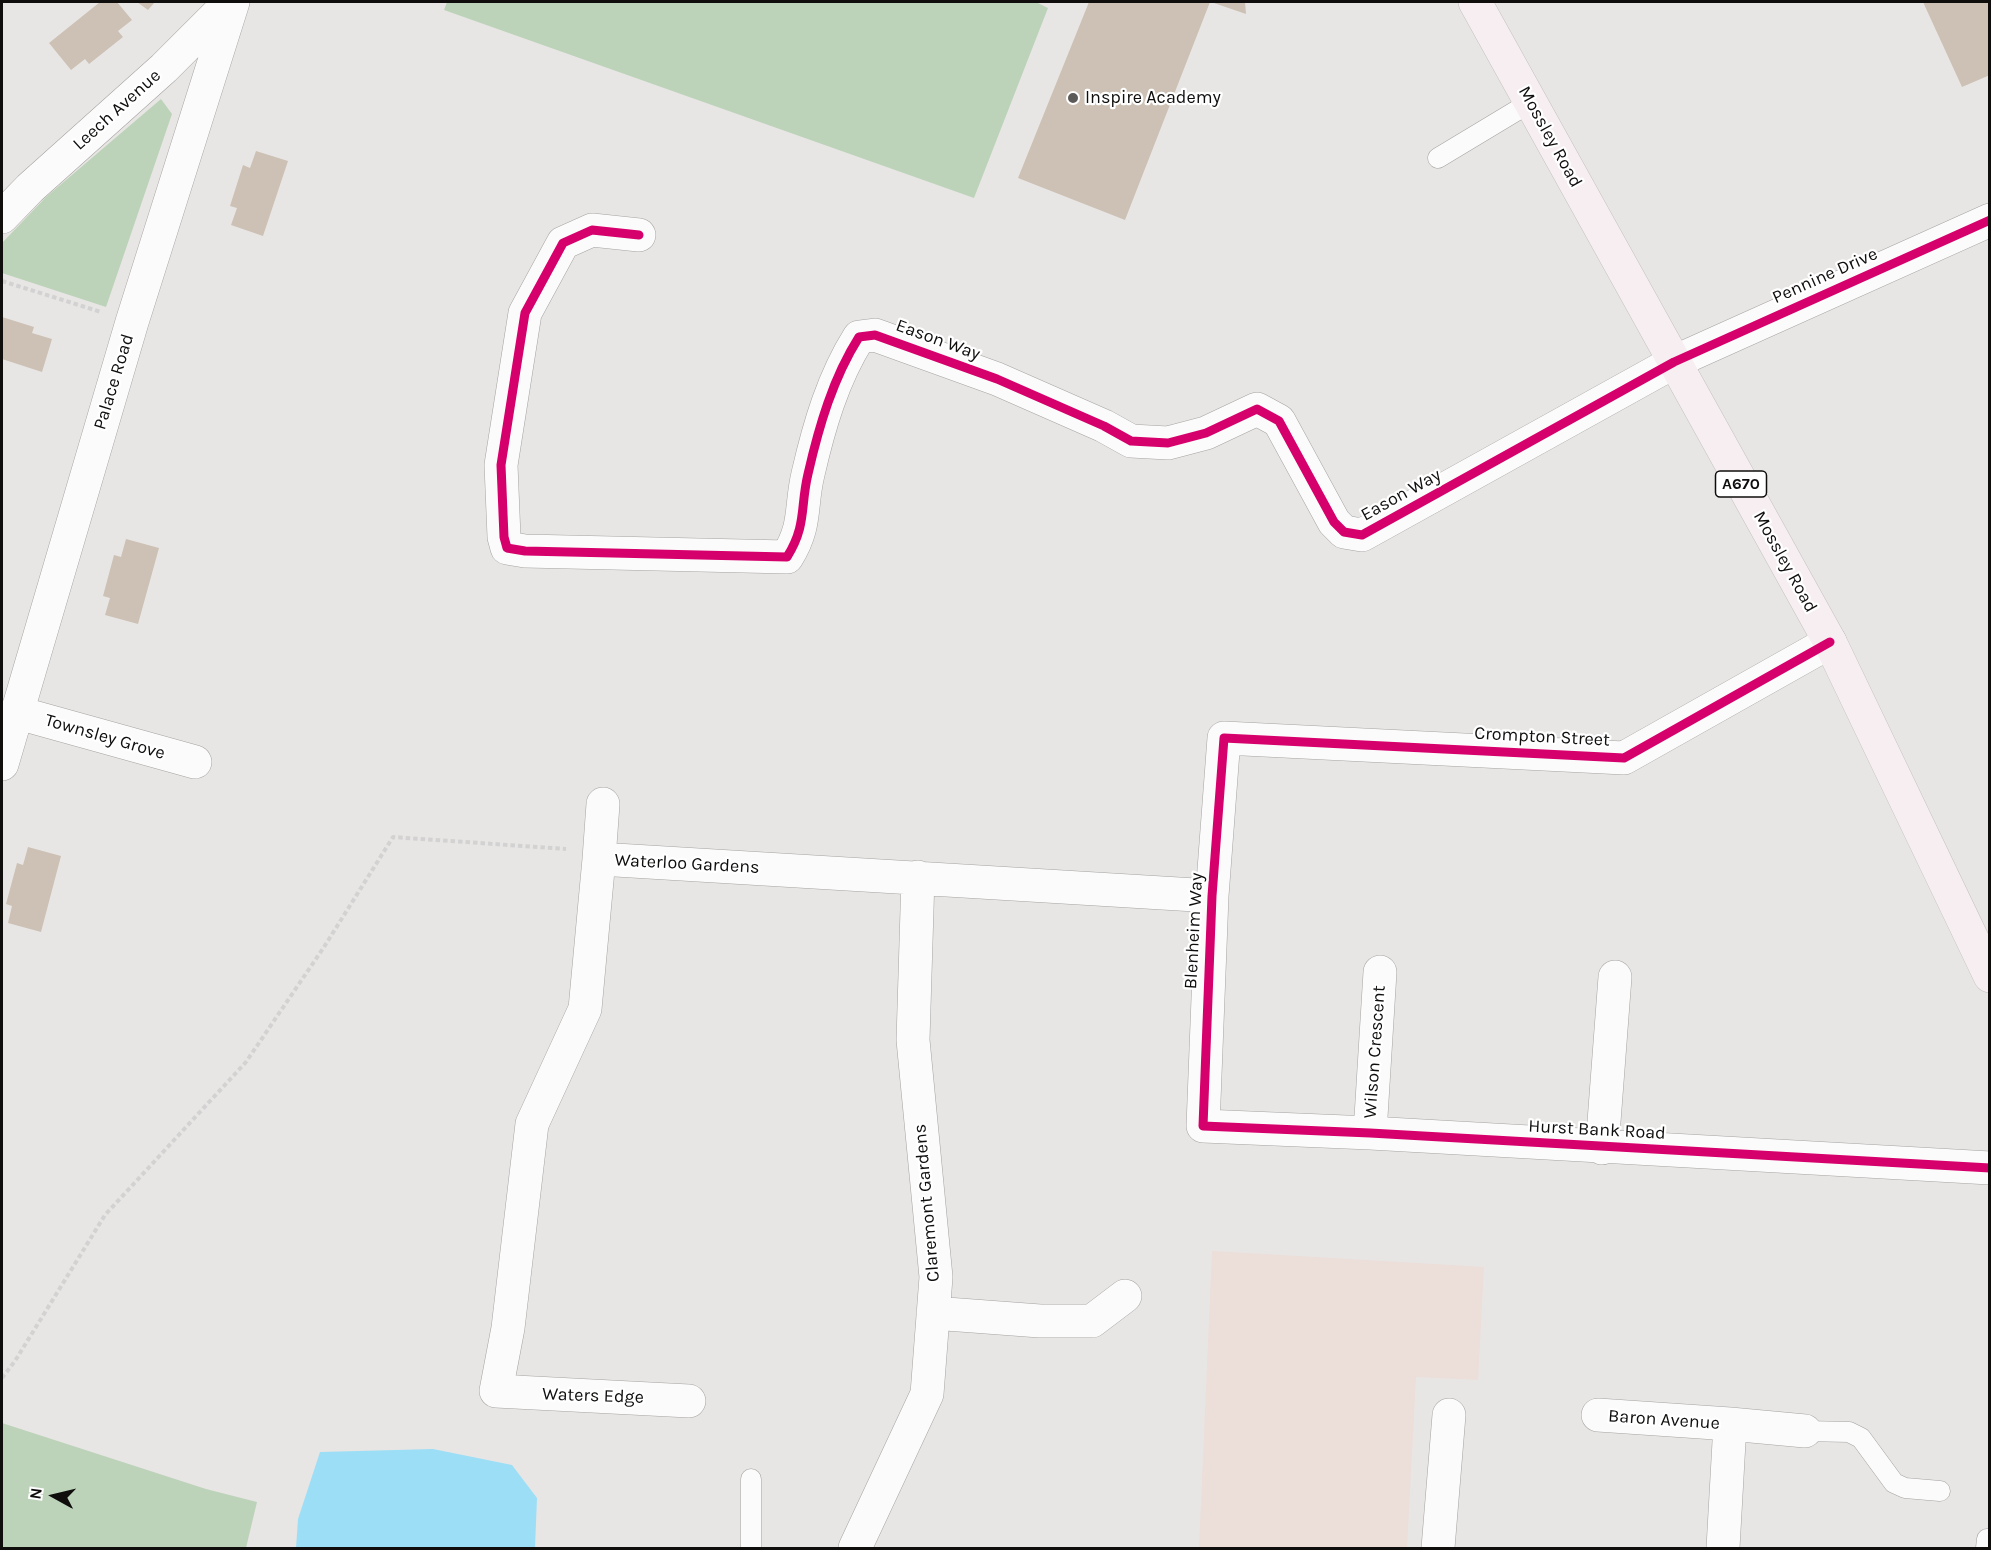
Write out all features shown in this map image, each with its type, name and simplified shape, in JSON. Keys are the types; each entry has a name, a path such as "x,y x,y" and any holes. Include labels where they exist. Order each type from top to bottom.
{"main road":[{"name":"Mossley Road","path":"1475,2 1830,642 1989,976"}],"street":[{"name":"Leech Avenue","path":"2,217 30,188 164,68 232,2"},
{"name":"Palace Road","path":"2,764 15,712 132,322 232,2"},
{"name":"Pennine Drive","path":"1674,362 1989,220"},
{"name":"Eason Way","path":"639,235 592,230 563,243 525,313 501,465 504,537 507,548 525,551 787,557 802,529 807,476 824,414 845,358 859,337 874,335 997,380 1131,441 1168,443 1206,433 1257,409 1279,422 1334,522 1344,532 1362,535 1674,362"},
{"name":"Crompton Street","path":"1224,738 1624,758 1830,642"},
{"name":"Townsley Grove","path":"15,712 195,762"},
{"name":"Blenheim Way","path":"1203,1126 1212,896 1224,738"},
{"path":"599,855 603,804"},
{"name":"Waterloo Gardens","path":"496,1390 508,1328 532,1124 585,1009 599,855 1212,896"},
{"name":"Claremont Gardens","path":"855,1548 927,1394 936,1277 913,1040 918,877"},
{"name":"Wilson Crescent","path":"1370,1133 1380,972"},
{"path":"1602,1148 1616,977"},
{"name":"Hurst Bank Road","path":"1203,1126 1989,1167"},
{"path":"933,1314 1040,1321 1092,1321 1125,1296"},
{"name":"Waters Edge","path":"496,1390 689,1401"},
{"path":"1438,1548 1449,1415"},
{"name":"Baron Avenue","path":"1598,1415 1805,1431"},
{"name":"Baron Avenue","path":"1723,1548 1730,1424"}],"lane":[{"path":"1438,158 1531,102"},
{"path":"1805,1431 1849,1432 1861,1438 1894,1483 1905,1488 1940,1491"},
{"path":"751,1479 751,1548"}],"path":[{"path":"2,281 132,322"},
{"path":"2,1378 15,1361 105,1215 246,1062 324,947 393,837 599,855"}],"shaded area":[{"path":"1212,1251 1484,1267 1478,1380 1416,1377 1407,1548 1199,1548"}],"green space":[{"path":"447,2 1036,2 1048,8 974,198 444,10"},
{"path":"161,99 172,114 106,307 2,273 2,243 46,197"},
{"path":"2,1423 206,1489 257,1502 246,1548 2,1548"}],"water":[{"path":"433,1449 512,1465 537,1498 535,1548 296,1548 298,1519 320,1452"}],"building":[{"path":"100,2 117,2 132,20 118,31 123,37 89,64 85,59 71,70 49,43"},
{"path":"137,2 155,2 148,10"},
{"path":"1089,2 1210,2 1125,220 1018,178"},
{"path":"1211,2 1245,2 1246,14"},
{"path":"1923,2 1990,2 1990,75 1962,87"},
{"path":"256,151 288,161 263,236 231,225 237,208 230,206 243,165 250,168"},
{"path":"2,317 34,327 32,333 52,339 42,372 2,359"},
{"path":"126,539 159,548 138,624 105,615 110,598 103,596 114,555 121,557"},
{"path":"28,847 61,856 41,932 8,923 12,906 6,904 17,863 23,865"}],"cycle path":[{"path":"639,235 592,230 563,243 525,313 501,465 504,537 507,548 525,551 787,557 798,535 812,456 834,386 859,337 875,335 997,379 1104,426 1131,441 1168,443 1206,433 1257,409 1279,421 1334,522 1344,532 1362,535 1674,362 1990,220"},
{"path":"1830,642 1624,758 1224,738 1212,896 1203,1126 1370,1133 1990,1168"}],"place":[{"name":"Inspire Academy","path":"1073,98"}]}
